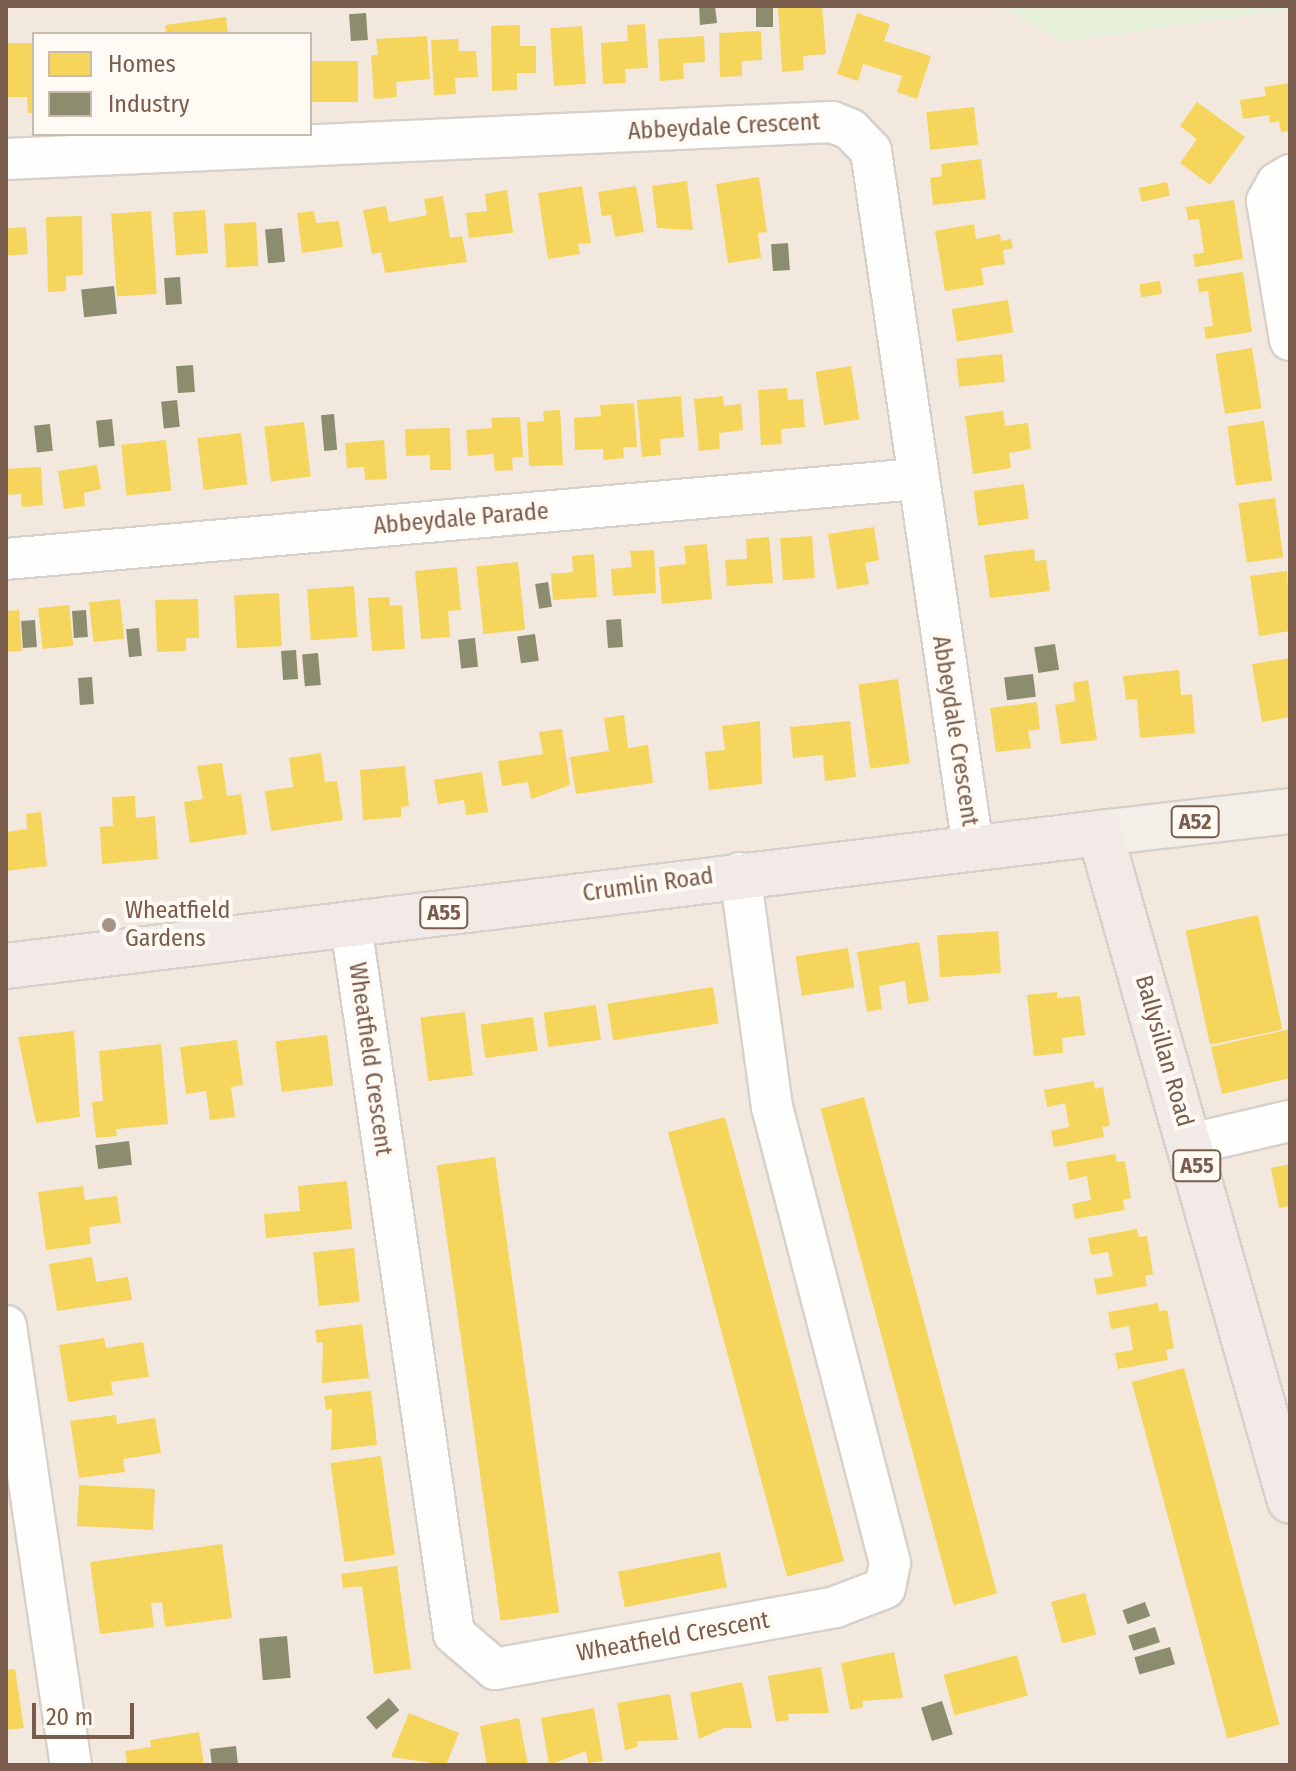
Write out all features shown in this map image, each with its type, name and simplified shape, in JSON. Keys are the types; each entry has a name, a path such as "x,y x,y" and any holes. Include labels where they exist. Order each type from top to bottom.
{"highway":[{"name":"Crumlin Road","path":"6,966 351,925 740,873 1100,833"},
{"name":"Ballysillan Road","path":"1100,833 1191,1144 1290,1501"}],"main road":[{"name":"Crumlin Road","path":"1100,833 1290,811"}],"street":[{"name":"Abbeydale Crescent","path":"6,159 832,122 850,129 871,151 973,848"},
{"path":"1290,175 1277,183 1267,201 1290,340"},
{"name":"Abbeydale Parade","path":"6,559 917,479"},
{"name":"Wheatfield Crescent","path":"351,925 454,1634 495,1669 835,1607 885,1588 890,1563 772,1107 740,873"},
{"path":"1191,1144 1290,1121"},
{"path":"6,1326 71,1765"}],"shaded area":[{"path":"6,6 1000,6 1064,42 1290,9 1290,1765 6,1765"}],"green space":[{"path":"1000,6 1290,6 1290,9 1064,42"}],"building: Homes":[{"path":"822,6 826,54 803,56 804,70 782,72 778,8"},
{"path":"857,13 890,24 884,41 931,56 917,99 897,92 902,76 863,64 858,81 837,74"},
{"path":"226,17 228,32 166,32 165,25"},
{"path":"645,24 648,68 625,69 626,83 603,84 601,43 628,41 627,25"},
{"path":"520,25 520,46 536,46 536,73 517,73 517,90 492,91 491,26"},
{"path":"582,26 586,84 554,86 550,28"},
{"path":"761,31 762,60 742,61 742,76 720,77 719,33"},
{"path":"427,36 430,79 396,82 397,97 374,99 371,55 378,55 376,39"},
{"path":"704,36 705,62 683,63 684,79 660,81 658,39"},
{"path":"458,39 459,51 476,51 478,77 455,78 456,94 434,95 431,40"},
{"path":"6,43 32,43 32,113 28,113 27,97 6,97"},
{"path":"312,61 358,61 358,102 312,102"},
{"path":"1290,83 1290,131 1281,132 1279,121 1270,123 1269,115 1243,119 1240,100 1266,96 1264,87"},
{"path":"1197,102 1245,137 1210,185 1180,163 1197,139 1180,126"},
{"path":"974,107 978,145 930,150 926,112"},
{"path":"981,159 986,199 933,205 930,178 942,176 941,164"},
{"path":"759,177 767,232 758,233 761,258 728,263 716,184"},
{"path":"687,181 693,230 657,228 652,186"},
{"path":"1167,182 1170,196 1142,202 1139,188"},
{"path":"582,186 591,243 578,244 580,254 548,259 538,193"},
{"path":"636,186 644,232 615,237 611,215 602,216 598,192"},
{"path":"507,190 513,233 469,238 466,213 487,211 485,194"},
{"path":"443,196 450,238 462,236 467,262 385,273 381,252 372,254 363,210 386,206 389,222 427,215 424,199"},
{"path":"1234,200 1243,259 1195,267 1193,254 1204,253 1199,219 1188,220 1186,207"},
{"path":"205,210 208,253 176,255 173,212"},
{"path":"151,211 157,294 117,297 111,214"},
{"path":"314,211 316,223 339,221 343,247 302,253 297,213"},
{"path":"82,216 83,275 66,276 66,291 48,292 46,217"},
{"path":"256,222 258,266 226,268 224,224"},
{"path":"974,224 976,239 1000,234 1001,241 1011,239 1013,248 1003,250 1005,264 981,268 984,285 945,291 935,231"},
{"path":"26,227 28,254 8,255 6,228"},
{"path":"1243,272 1252,332 1206,339 1204,327 1213,326 1208,291 1199,292 1197,279"},
{"path":"1160,281 1162,294 1141,297 1139,284"},
{"path":"1008,300 1013,333 957,342 952,309"},
{"path":"1252,348 1262,408 1225,414 1215,354"},
{"path":"1002,354 1005,382 959,387 956,359"},
{"path":"851,366 859,419 824,425 815,372"},
{"path":"787,388 788,400 803,399 805,427 781,429 782,444 761,445 758,390"},
{"path":"681,396 684,437 660,439 661,455 642,457 637,400"},
{"path":"723,396 724,406 741,404 743,430 719,433 720,449 699,451 694,399"},
{"path":"634,403 637,447 623,447 624,458 603,460 603,449 575,450 574,418 601,416 600,405"},
{"path":"560,410 563,465 529,466 527,422 544,421 543,411"},
{"path":"1003,411 1005,426 1028,423 1031,449 1009,453 1011,468 973,474 965,416"},
{"path":"520,417 523,457 512,458 513,470 495,471 493,454 468,456 466,430 492,428 491,418"},
{"path":"1264,421 1272,480 1236,486 1227,426"},
{"path":"304,422 311,477 271,481 264,427"},
{"path":"450,428 451,470 430,470 430,455 406,456 405,429"},
{"path":"241,433 247,485 204,490 197,438"},
{"path":"166,440 171,491 127,495 121,445"},
{"path":"384,440 387,479 365,480 364,467 347,468 345,443"},
{"path":"97,465 101,489 84,493 85,506 64,509 58,471"},
{"path":"41,467 43,505 22,507 21,494 6,495 6,469"},
{"path":"1024,484 1029,519 978,526 973,491"},
{"path":"1275,498 1283,557 1247,563 1238,503"},
{"path":"874,527 879,560 865,563 869,584 837,589 828,534"},
{"path":"812,536 815,578 783,580 780,538"},
{"path":"769,537 773,583 727,586 725,560 747,559 746,539"},
{"path":"707,544 712,599 662,604 659,567 686,564 684,546"},
{"path":"1034,549 1035,561 1046,560 1050,591 990,598 984,555"},
{"path":"654,550 656,593 613,596 611,569 632,567 630,551"},
{"path":"594,554 597,597 553,600 551,574 573,572 572,556"},
{"path":"518,562 525,630 483,634 476,566"},
{"path":"457,567 461,610 448,611 450,637 421,639 415,571"},
{"path":"1287,571 1290,631 1259,636 1250,576"},
{"path":"354,586 358,637 311,640 307,589"},
{"path":"279,593 282,646 237,648 234,595"},
{"path":"389,597 390,606 402,605 405,649 372,651 368,598"},
{"path":"120,599 124,639 93,642 89,602"},
{"path":"198,599 199,638 186,638 186,651 157,652 155,600"},
{"path":"69,605 73,646 42,649 38,608"},
{"path":"19,610 22,651 6,652 6,611"},
{"path":"1290,658 1290,717 1262,722 1252,664"},
{"path":"1179,670 1181,695 1192,694 1195,733 1140,738 1137,699 1126,700 1123,676"},
{"path":"898,679 910,763 870,769 858,685"},
{"path":"1088,680 1097,740 1061,744 1055,705 1075,701 1073,683"},
{"path":"1037,702 1040,729 1028,731 1031,748 996,752 990,708"},
{"path":"624,715 628,748 648,745 653,783 576,794 570,757 609,751 604,718"},
{"path":"760,721 762,784 709,790 705,752 725,750 722,726"},
{"path":"850,721 856,777 825,781 823,755 793,758 790,727"},
{"path":"562,729 570,785 531,799 528,782 502,786 498,761 543,754 539,732"},
{"path":"321,753 325,782 337,781 343,820 271,831 265,791 293,787 289,758"},
{"path":"222,763 227,796 241,794 247,834 190,843 184,802 203,799 197,766"},
{"path":"405,766 409,806 401,807 401,817 363,820 360,770"},
{"path":"482,772 488,812 466,815 464,800 438,804 434,780"},
{"path":"135,796 136,818 155,816 158,859 102,864 100,827 113,826 112,797"},
{"path":"41,812 47,866 6,871 6,832 27,829 26,814"},
{"path":"1258,915 1282,1029 1210,1045 1186,930"},
{"path":"998,931 1001,973 940,977 937,935"},
{"path":"919,942 929,1001 908,1004 905,981 879,986 882,1009 867,1012 857,952"},
{"path":"848,948 854,988 802,996 796,956"},
{"path":"713,987 719,1024 613,1040 607,1004"},
{"path":"1057,992 1057,998 1080,996 1085,1035 1062,1038 1063,1053 1034,1056 1027,995"},
{"path":"596,1005 601,1040 548,1047 544,1012"},
{"path":"465,1012 473,1076 428,1081 420,1017"},
{"path":"533,1017 538,1051 485,1058 481,1024"},
{"path":"1290,1029 1290,1078 1222,1094 1211,1047"},
{"path":"74,1031 80,1117 36,1123 18,1037"},
{"path":"327,1035 333,1086 282,1092 275,1041"},
{"path":"237,1040 243,1085 231,1087 235,1117 210,1120 206,1091 186,1094 180,1047"},
{"path":"161,1044 168,1124 116,1129 117,1136 96,1138 92,1102 103,1101 99,1051"},
{"path":"1094,1081 1095,1089 1103,1087 1110,1126 1102,1127 1104,1137 1054,1147 1051,1131 1069,1127 1065,1103 1047,1107 1044,1090"},
{"path":"864,1097 997,1593 954,1605 821,1109"},
{"path":"725,1117 844,1561 787,1577 668,1132"},
{"path":"1115,1154 1117,1162 1125,1161 1131,1198 1123,1200 1125,1210 1075,1219 1072,1204 1091,1200 1087,1176 1069,1180 1066,1162"},
{"path":"495,1157 559,1613 501,1621 437,1165"},
{"path":"1290,1164 1290,1206 1279,1208 1271,1168"},
{"path":"347,1181 352,1229 266,1238 264,1214 300,1211 298,1186"},
{"path":"83,1186 85,1200 117,1196 121,1223 89,1227 91,1244 46,1250 38,1192"},
{"path":"1137,1229 1139,1237 1147,1236 1153,1274 1145,1276 1147,1286 1097,1295 1094,1279 1113,1276 1108,1252 1091,1255 1088,1238"},
{"path":"354,1248 360,1302 319,1306 313,1252"},
{"path":"92,1257 96,1282 128,1277 132,1300 57,1311 49,1264"},
{"path":"1158,1303 1159,1311 1167,1310 1174,1348 1166,1350 1168,1360 1118,1369 1115,1353 1133,1350 1129,1326 1111,1329 1108,1312"},
{"path":"362,1324 369,1378 322,1383 323,1342 317,1343 315,1330"},
{"path":"104,1338 106,1348 143,1342 149,1377 111,1382 113,1395 68,1402 59,1345"},
{"path":"1184,1368 1280,1724 1227,1738 1132,1382"},
{"path":"371,1391 377,1445 331,1450 332,1409 326,1410 324,1396"},
{"path":"116,1415 117,1424 155,1418 161,1453 123,1459 125,1472 79,1478 70,1421"},
{"path":"381,1456 395,1555 344,1562 330,1463"},
{"path":"79,1485 155,1489 153,1530 77,1526"},
{"path":"222,1544 232,1618 165,1627 162,1602 151,1603 154,1627 100,1634 90,1562"},
{"path":"720,1552 727,1587 625,1607 618,1572"},
{"path":"397,1566 411,1669 374,1674 362,1586 343,1588 341,1574"},
{"path":"1085,1593 1096,1635 1062,1644 1051,1602"},
{"path":"894,1652 903,1698 862,1701 863,1707 850,1710 841,1663"},
{"path":"1017,1655 1028,1696 954,1715 944,1675"},
{"path":"821,1667 829,1713 788,1714 789,1720 776,1722 768,1676"},
{"path":"15,1669 24,1728 6,1730 6,1670"},
{"path":"742,1682 752,1728 724,1728 699,1739 690,1693"},
{"path":"670,1694 678,1740 637,1741 637,1747 625,1750 617,1703"},
{"path":"594,1708 603,1761 588,1763 586,1751 549,1765 541,1718"},
{"path":"409,1713 459,1733 446,1765 391,1757"},
{"path":"519,1718 528,1765 487,1765 480,1726"},
{"path":"199,1732 204,1765 127,1765 125,1751 151,1747 150,1740"}],"building: Industry":[{"path":"699,6 715,6 717,23 700,25"},
{"path":"756,6 773,6 773,27 756,27"},
{"path":"366,13 368,40 351,41 349,14"},
{"path":"282,228 285,262 268,263 265,229"},
{"path":"788,243 790,270 773,271 771,244"},
{"path":"180,277 182,304 166,305 164,278"},
{"path":"114,286 117,314 84,317 81,289"},
{"path":"193,365 195,392 178,393 176,366"},
{"path":"177,400 180,427 164,429 161,402"},
{"path":"334,414 337,450 324,451 321,415"},
{"path":"112,419 115,446 99,448 96,421"},
{"path":"50,424 53,451 37,453 34,426"},
{"path":"548,582 552,607 539,609 535,584"},
{"path":"86,610 88,637 74,638 72,611"},
{"path":"621,619 623,647 608,648 606,620"},
{"path":"35,620 37,647 23,648 21,621"},
{"path":"139,628 142,656 129,657 126,629"},
{"path":"535,634 539,661 521,663 517,637"},
{"path":"475,638 478,667 461,669 458,640"},
{"path":"1055,644 1059,670 1038,673 1034,647"},
{"path":"296,650 298,679 283,680 281,651"},
{"path":"318,653 321,685 305,686 302,654"},
{"path":"1033,674 1036,697 1007,700 1004,678"},
{"path":"92,677 94,704 80,705 78,678"},
{"path":"129,1141 132,1165 98,1169 95,1145"},
{"path":"1145,1602 1150,1616 1128,1624 1122,1610"},
{"path":"1155,1627 1160,1642 1133,1651 1128,1636"},
{"path":"287,1636 291,1678 263,1680 259,1638"},
{"path":"1170,1647 1175,1664 1139,1675 1134,1657"},
{"path":"389,1698 399,1710 376,1730 366,1717"},
{"path":"942,1701 953,1734 932,1741 921,1708"},
{"path":"236,1746 238,1765 212,1765 210,1749"}],"place":[{"name":"Wheatfield Gardens","path":"109,925"}]}
